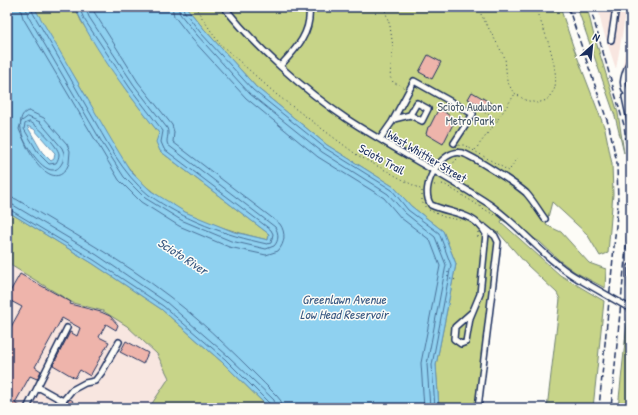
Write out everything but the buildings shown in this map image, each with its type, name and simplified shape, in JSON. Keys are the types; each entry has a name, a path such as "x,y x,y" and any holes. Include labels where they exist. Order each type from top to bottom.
{"street":[{"name":"West Whittier Street","path":"224,7 281,66 314,95 380,140 498,211 554,263 631,309"},
{"path":"281,66 305,34 310,22 311,7"},
{"path":"611,40 616,7"},
{"path":"631,58 624,78 624,90 631,97"},
{"path":"380,140 394,119 414,81 473,114 454,144"},
{"path":"625,97 631,126"},
{"path":"394,119 410,114"},
{"path":"478,408 498,242 495,236 472,218 431,205 427,200 425,192 433,172 448,155 455,152 467,155 526,193 545,219"},
{"path":"472,312 455,327 454,339 458,344 466,342 472,312 480,294 486,234 482,226"},
{"path":"631,267 631,286"},
{"path":"27,408 67,328"},
{"path":"59,408 72,390 85,383 95,381 102,372 119,342"},
{"path":"38,387 63,401"}],"path":[{"name":"Scioto Trail","path":"195,7 219,43 277,95 357,155 425,192"},
{"path":"378,7 383,7 390,26 393,47 390,77 393,82 410,89"},
{"path":"477,7 505,58 507,81 516,94 525,100 537,103 547,100 554,90 556,79 555,66 544,31 534,7"},
{"path":"475,151 516,94"},
{"path":"482,111 498,120"},
{"path":"432,186 444,184 496,216"},
{"path":"448,272 448,277 450,279 458,280"}],"shaded area":[{"path":"598,7 627,7 616,69 602,27"},
{"path":"631,19 631,113 620,82"},
{"path":"7,263 73,303 103,311 127,326 157,354 169,378 149,408 7,408"}],"green space":[{"path":"34,7 75,7 81,21 126,90 159,133 160,151 269,234 268,240 231,230 194,216 160,198 145,186 118,153 80,86 49,37"},
{"name":"Scioto Audubon Metro Park","path":"186,7 560,7 573,46 605,129 612,164 613,194 608,253 600,256 587,234 552,202 546,225 561,232 589,263 606,269 605,288 575,272 559,260 540,242 502,220 501,222 560,275 604,301 593,408 547,408 560,299 557,293 527,265 498,232 475,408 439,408 436,365 456,264 443,231 411,206 394,187 327,145 256,87"},
{"path":"577,7 587,7 593,32 618,113 624,153 615,116"},
{"path":"7,211 92,263 161,309 222,362 269,408 149,408 169,378 157,354 127,326 103,311 73,303 7,263"},
{"path":"628,314 631,315 631,388 629,408 618,408"}],"water":[{"name":"Greenlawn Avenue Low Head Reservoir","path":"7,7 34,7 131,172 151,191 185,212 234,232 268,240 269,234 160,151 156,142 159,133 102,56 75,7 186,7 256,87 327,145 394,187 411,206 443,231 456,264 436,365 439,408 269,408 222,362 161,309 92,263 7,211","holes":["27,126 34,129 55,153 54,159 51,161 42,152"]}],"railway":[{"path":"568,7 609,126 617,163 618,204 599,408"},
{"path":"590,7 624,125 630,172 627,238 611,408"}],"water label":[{"name":"Scioto River","path":"183,256"}]}
